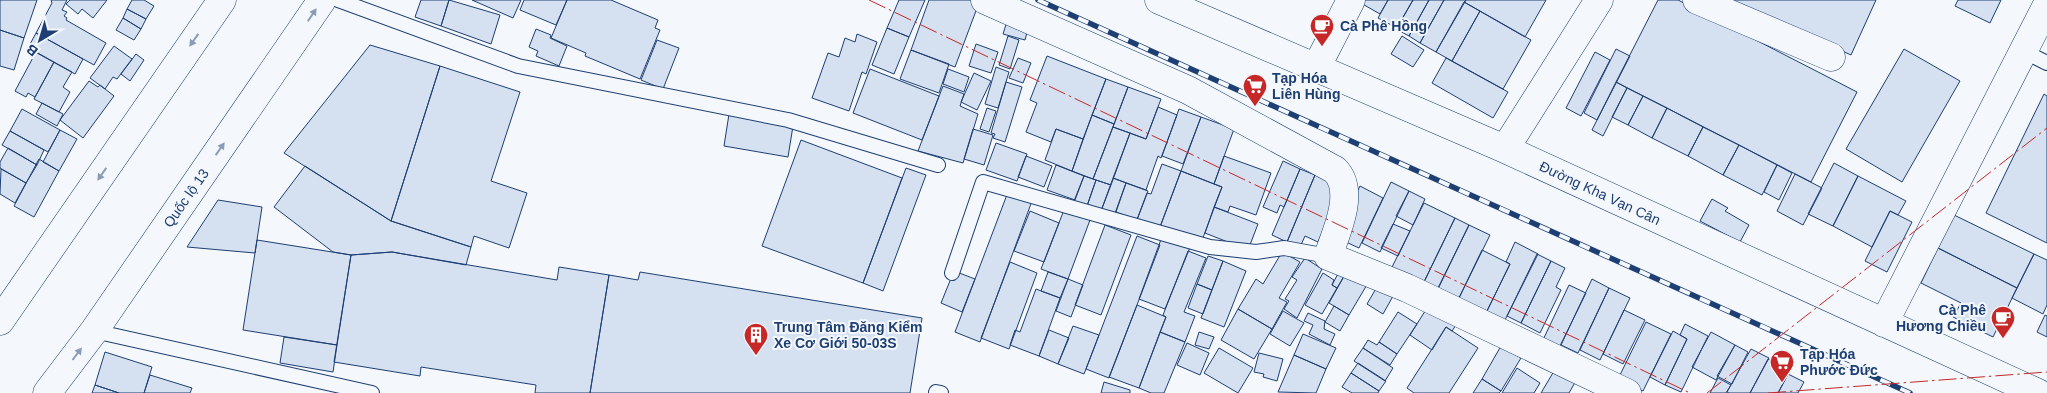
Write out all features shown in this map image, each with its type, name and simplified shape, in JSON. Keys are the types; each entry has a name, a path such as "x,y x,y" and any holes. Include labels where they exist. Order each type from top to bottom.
{"main road":[{"path":"0,321 222,0"},
{"name":"Quốc lộ 13","path":"48,393 94,331 322,0"},
{"path":"985,0 1188,90 1335,170 1340,177 1345,197 1328,256 1407,288 1627,393"},
{"name":"Đường Kha Vạn Cân","path":"1159,0 1505,149 2038,393"},
{"path":"1316,68 1351,0"},
{"path":"1505,149 1599,0"},
{"path":"1697,0 1831,57"},
{"path":"1884,323 2035,57 2047,5"}],"lane":[{"path":"338,0 518,66 788,120 938,165"},
{"path":"952,273 983,182 1210,247 1256,252 1284,248 1328,256"},
{"path":"94,331 372,393"}],"building":[{"path":"0,0 37,0 24,38 0,30"},
{"path":"51,0 67,0 62,10 67,12 64,16 67,18 66,20 106,43 94,65 36,33 52,3"},
{"path":"70,0 107,0 93,18 82,9 78,14 66,4"},
{"path":"132,0 144,0 154,6 146,19 127,9"},
{"path":"421,0 449,0 441,26 415,17"},
{"path":"449,0 500,15 491,44 441,26"},
{"path":"472,0 521,0 513,18"},
{"path":"524,0 567,0 556,25 520,10"},
{"path":"567,0 611,0 658,20 655,28 660,30 640,79 585,56 586,53 551,38"},
{"path":"899,0 925,0 909,37 887,28"},
{"path":"929,0 980,0 955,67 911,50"},
{"path":"1360,0 1388,0 1380,14 1359,2"},
{"path":"1388,0 1413,0 1397,28 1378,18"},
{"path":"1413,0 1429,0 1409,36 1396,29"},
{"path":"1429,0 1444,0 1420,43 1409,36"},
{"path":"1444,0 1466,0 1436,52 1420,43"},
{"path":"1466,0 1546,0 1525,37 1464,2"},
{"path":"1658,0 1678,0 1857,92 1811,182 1616,82"},
{"path":"1720,0 1876,0 1851,55 1764,16"},
{"path":"1958,0 2001,0 1990,23 1955,6"},
{"path":"1464,2 1480,11 1452,61 1436,52"},
{"path":"127,9 146,19 141,29 123,18"},
{"path":"1480,11 1531,40 1503,89 1452,61"},
{"path":"123,18 141,29 134,40 116,30"},
{"path":"1008,18 1029,25 1025,40 1003,34"},
{"path":"887,28 909,37 894,74 872,65"},
{"path":"536,29 551,35 550,38 567,46 559,66 536,56 538,51 529,47"},
{"path":"0,30 24,38 14,70 0,66"},
{"path":"36,33 83,59 75,74 28,48"},
{"path":"857,34 877,42 866,74 862,72 849,111 812,98 828,53 839,57 845,38 855,42"},
{"path":"1008,36 1019,40 1010,69 999,65"},
{"path":"1402,36 1424,50 1413,67 1391,54"},
{"path":"657,40 679,48 663,89 641,80"},
{"path":"976,44 998,52 991,73 969,66"},
{"path":"370,45 440,66 391,221 284,153"},
{"path":"114,46 132,59 117,79 113,77 105,89 90,78"},
{"path":"1616,49 1630,56 1597,120 1584,113"},
{"path":"1904,49 1960,81 1902,182 1846,149"},
{"path":"911,50 949,64 939,93 900,79"},
{"path":"36,52 54,62 35,97 28,93 26,97 15,91"},
{"path":"1595,52 1610,60 1581,116 1566,108"},
{"path":"136,54 144,60 130,81 121,74"},
{"path":"1047,56 1106,79 1083,139 1056,129 1051,142 1026,132 1037,103 1030,100"},
{"path":"1018,58 1031,63 1023,83 1009,78"},
{"path":"1446,58 1508,92 1493,118 1432,83"},
{"path":"54,62 72,72 63,87 70,92 59,112 34,99"},
{"path":"440,66 520,92 491,181 527,193 509,248 474,236 471,247 391,221"},
{"path":"996,67 1009,72 998,108 985,104"},
{"path":"870,69 939,96 922,140 853,113"},
{"path":"948,69 969,77 964,92 943,84"},
{"path":"974,73 991,81 977,110 961,102"},
{"path":"1106,79 1128,87 1114,124 1092,115"},
{"path":"89,81 98,87 100,85 114,96 83,138 60,120"},
{"path":"1006,82 1022,87 1005,142 993,138 995,134 991,133"},
{"path":"1616,82 1627,88 1603,136 1592,130"},
{"path":"943,86 964,94 960,106 978,114 963,163 918,151"},
{"path":"1128,87 1161,99 1146,139 1113,127"},
{"path":"1627,88 1643,96 1628,125 1612,117"},
{"path":"2044,94 2047,96 2047,243 1986,213"},
{"path":"1643,96 1667,108 1652,138 1628,125"},
{"path":"42,103 63,114 57,126 36,114"},
{"path":"1158,107 1177,115 1161,158 1158,156 1146,190 1113,178 1130,133 1146,139"},
{"path":"987,108 996,111 989,132 980,129"},
{"path":"1667,108 1703,127 1688,156 1652,138"},
{"path":"22,109 60,130 48,152 10,131"},
{"path":"1179,109 1201,117 1183,164 1162,156"},
{"path":"729,114 793,126 788,157 724,146"},
{"path":"1092,115 1114,124 1093,179 1072,171"},
{"path":"1201,117 1234,129 1214,184 1181,171"},
{"path":"1113,127 1130,133 1111,185 1093,179"},
{"path":"1703,127 1739,145 1723,175 1688,156"},
{"path":"973,129 993,135 984,165 964,159"},
{"path":"1056,129 1083,139 1072,171 1045,160"},
{"path":"60,130 77,139 59,171 43,162"},
{"path":"10,131 44,150 37,165 2,145"},
{"path":"801,140 902,178 863,283 762,246"},
{"path":"996,143 1027,154 1017,181 986,170"},
{"path":"1739,145 1777,165 1762,195 1723,175"},
{"path":"8,148 37,165 26,183 0,168 0,162"},
{"path":"1026,156 1052,166 1044,187 1018,177"},
{"path":"1224,156 1271,173 1256,215 1230,206 1228,212 1214,207 1222,187 1214,184"},
{"path":"39,159 59,171 34,217 14,206"},
{"path":"1283,161 1300,169 1284,207 1280,205 1277,213 1263,207"},
{"path":"1834,163 1858,176 1833,226 1808,214"},
{"path":"1162,164 1181,171 1160,227 1136,222 1147,193 1151,194"},
{"path":"1056,165 1084,176 1075,200 1047,190"},
{"path":"1777,165 1792,173 1779,200 1764,192"},
{"path":"305,166 391,221 471,247 466,265 392,252 351,255 333,252 274,207"},
{"path":"906,168 926,175 883,291 863,283"},
{"path":"1,169 26,183 15,203 0,194"},
{"path":"1300,169 1315,175 1287,242 1272,235"},
{"path":"1181,171 1222,187 1201,243 1160,227"},
{"path":"1795,174 1822,188 1803,225 1777,211"},
{"path":"1315,175 1341,186 1318,242 1305,236 1300,247 1287,242"},
{"path":"1084,176 1096,180 1087,206 1074,201"},
{"path":"1858,176 1906,201 1898,215 1890,211 1872,247 1833,226"},
{"path":"1113,178 1126,183 1114,216 1101,211"},
{"path":"1096,180 1111,185 1101,211 1087,206"},
{"path":"1391,182 1409,191 1380,252 1362,243"},
{"path":"1126,183 1148,191 1137,220 1116,212"},
{"path":"1360,186 1383,198 1359,248 1335,237"},
{"path":"1409,191 1425,199 1413,225 1396,216"},
{"path":"1008,192 1032,201 980,342 955,332"},
{"path":"1712,199 1728,208 1725,211 1749,225 1740,242 1700,221"},
{"path":"218,200 262,207 255,253 187,247"},
{"path":"1424,203 1455,218 1423,284 1391,269"},
{"path":"1214,207 1258,224 1248,250 1205,233"},
{"path":"1064,210 1090,220 1068,279 1041,269"},
{"path":"1030,211 1059,223 1044,262 1014,251"},
{"path":"1890,211 1912,222 1887,272 1865,261"},
{"path":"1954,215 2034,254 2017,288 1938,248"},
{"path":"1455,218 1469,225 1437,291 1423,284"},
{"path":"1393,224 1410,231 1398,256 1381,248"},
{"path":"1105,225 1131,235 1101,315 1075,305"},
{"path":"1469,225 1490,235 1458,300 1437,290"},
{"path":"1163,234 1191,245 1165,309 1139,299"},
{"path":"1137,236 1160,245 1109,378 1086,369"},
{"path":"257,240 351,255 337,345 243,330"},
{"path":"1515,242 1538,254 1504,322 1486,313 1510,264 1506,262"},
{"path":"1938,248 2017,288 1993,337 1953,317 1961,303 1921,283"},
{"path":"1482,250 1510,264 1486,313 1458,300"},
{"path":"1188,251 1206,258 1184,312 1195,316 1185,342 1160,332 1166,317 1163,315"},
{"path":"392,252 557,280 559,267 609,275 590,393 535,393 536,385 421,367 420,376 334,362 351,255"},
{"path":"1282,252 1300,262 1279,298 1287,302 1272,329 1238,309 1256,279 1263,284"},
{"path":"1537,254 1551,261 1521,323 1507,316"},
{"path":"2034,254 2047,260 2047,305 2043,314 2012,298"},
{"path":"1208,256 1223,261 1212,290 1197,284"},
{"path":"1305,258 1322,269 1297,318 1284,309 1289,301 1285,299 1297,280 1292,277"},
{"path":"1223,261 1246,271 1224,327 1201,318"},
{"path":"1551,261 1565,268 1556,287 1561,290 1540,333 1521,323"},
{"path":"1010,262 1037,273 1009,349 981,338"},
{"path":"1341,268 1347,271 1337,288 1332,285"},
{"path":"954,271 975,279 962,312 941,303"},
{"path":"1347,271 1368,283 1349,315 1329,303"},
{"name":"Trung Tâm Đăng Kiểm Xe Cơ Giới 50-03S","path":"640,272 922,318 910,393 590,393 609,275 638,280"},
{"path":"1048,272 1068,279 1060,298 1041,291"},
{"path":"1323,273 1334,280 1332,285 1337,288 1322,314 1305,305"},
{"path":"1068,279 1083,285 1071,317 1056,311"},
{"path":"1592,279 1609,288 1578,353 1561,345"},
{"path":"1381,280 1397,289 1383,314 1367,304"},
{"path":"1197,284 1212,290 1203,314 1188,308"},
{"path":"1569,285 1586,293 1558,350 1542,342"},
{"path":"1609,288 1630,298 1600,360 1580,350"},
{"path":"1036,289 1060,298 1039,356 1010,345 1015,330 1020,332"},
{"path":"1137,305 1166,317 1139,388 1109,377"},
{"path":"1334,306 1349,315 1340,331 1325,322"},
{"path":"1427,308 1458,322 1452,331 1446,327 1432,350 1410,335"},
{"path":"1238,309 1272,329 1254,359 1221,340"},
{"path":"1624,310 1645,320 1623,364 1603,354"},
{"path":"1283,311 1304,323 1290,346 1270,334"},
{"path":"1398,312 1417,324 1397,354 1379,342"},
{"path":"1308,313 1325,321 1324,329 1335,334 1330,345 1309,334 1313,325 1304,321"},
{"path":"2045,315 2047,316 2047,337 2037,332"},
{"path":"1646,322 1671,334 1643,391 1618,379"},
{"path":"1685,324 1708,336 1681,392 1665,385 1687,339 1680,335"},
{"path":"1073,326 1099,335 1084,374 1058,364"},
{"path":"1446,327 1478,348 1449,393 1414,393 1407,388"},
{"path":"1049,330 1069,338 1058,364 1039,356"},
{"path":"1673,331 1687,339 1665,385 1650,377"},
{"path":"1160,332 1185,342 1164,393 1151,393 1139,388"},
{"path":"1199,332 1214,337 1209,349 1195,345"},
{"path":"1711,332 1735,345 1716,380 1692,367"},
{"path":"1303,334 1336,348 1326,369 1294,355"},
{"path":"284,337 337,345 333,372 280,363"},
{"path":"1368,340 1377,345 1379,342 1397,354 1390,365 1363,348"},
{"path":"1187,343 1209,353 1200,375 1177,365"},
{"path":"1735,345 1748,352 1732,384 1717,376"},
{"path":"1501,346 1521,358 1501,391 1482,379"},
{"path":"1219,348 1253,368 1238,393 1204,373"},
{"path":"1363,348 1393,368 1385,381 1354,361"},
{"path":"1751,349 1769,358 1750,393 1727,392"},
{"path":"105,352 152,367 144,393 119,393 95,385"},
{"path":"1259,353 1283,359 1277,381 1263,377 1264,374 1254,372"},
{"path":"1294,355 1326,369 1316,393 1278,392"},
{"path":"1768,359 1790,371 1778,393 1750,393"},
{"path":"1358,363 1386,381 1379,391 1351,373"},
{"path":"1557,366 1577,379 1569,393 1541,393"},
{"path":"1517,368 1540,383 1534,393 1502,393"},
{"path":"1351,373 1379,391 1378,393 1352,393 1342,387"},
{"path":"1788,374 1804,382 1798,393 1778,393"},
{"path":"150,375 192,388 190,393 144,393"},
{"path":"1718,378 1731,385 1726,393 1710,393"},
{"path":"1482,379 1501,391 1499,393 1473,393"},
{"path":"1104,382 1130,390 1130,393 1101,393"},
{"path":"95,385 119,393 92,393"}],"railway":[{"path":"1038,0 1910,393"}],"power":[{"path":"869,0 1690,393"},
{"path":"1707,393 2047,128"},
{"path":"1768,393 2047,372"}],"place":[{"name":"Cà Phê Hồng","path":"1322,47"},
{"name":"Tạp Hóa Liên Hùng","path":"1255,107"},
{"name":"Cà Phê Hương Chiều","path":"2003,339"},
{"name":"Trung Tâm Đăng Kiểm Xe Cơ Giới 50-03S","path":"756,356"},
{"name":"Tạp Hóa Phước Đức","path":"1782,383"}]}
